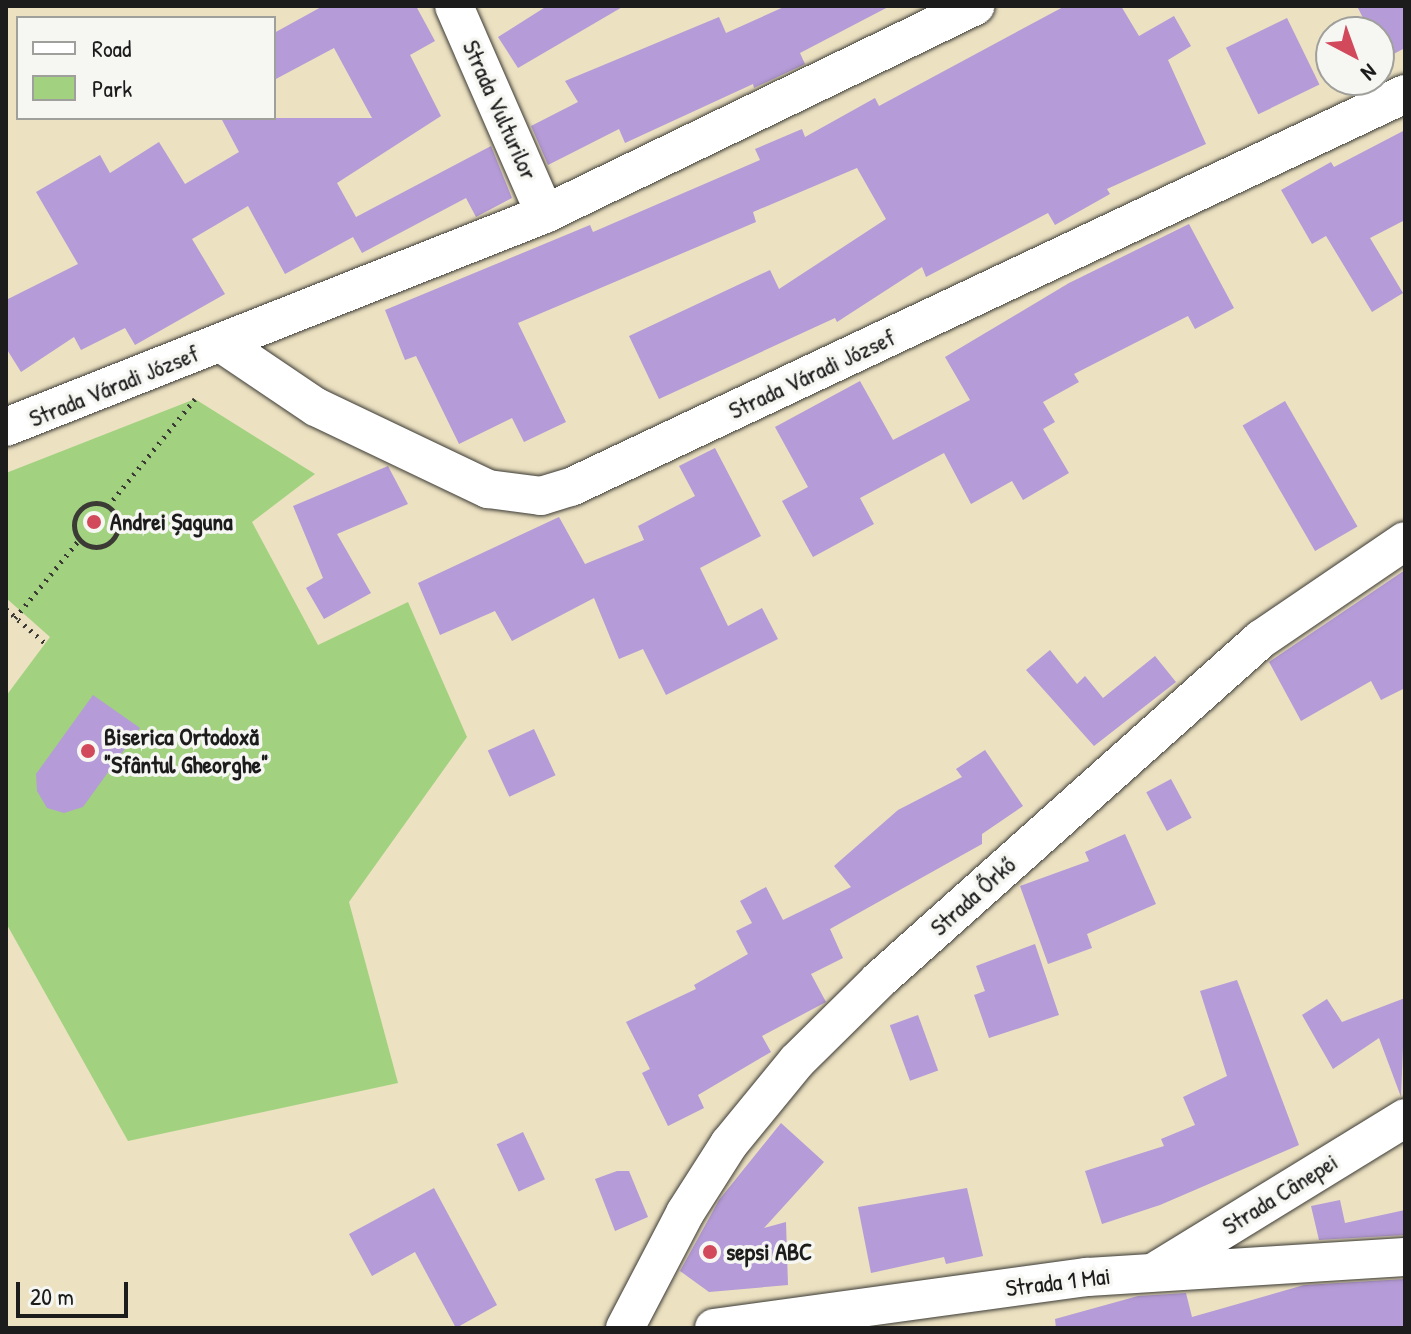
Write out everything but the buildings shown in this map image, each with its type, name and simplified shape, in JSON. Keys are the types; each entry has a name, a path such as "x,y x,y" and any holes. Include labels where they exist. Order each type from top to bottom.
{"street":[{"name":"Strada Vulturilor","path":"454,6 545,214"},
{"name":"Strada Váradi József","path":"6,427 545,214 975,6"},
{"name":"Strada Váradi József","path":"221,343 316,407 488,489 541,496 571,487 1405,94"},
{"name":"Strada Őrkő","path":"625,1328 685,1213 729,1144 797,1061 879,980 1261,639 1405,541"},
{"name":"Strada Cânepei","path":"1156,1271 1405,1118"},
{"name":"Strada 1 Mai","path":"714,1328 1156,1271 1405,1257"}],"path":[{"path":"108,506 195,399"},
{"path":"94,503 108,506 119,525 114,539 100,547 79,540 74,520 81,508 94,503"},
{"path":"15,618 79,540"},
{"path":"6,609 45,643"}],"green space":[{"path":"195,399 315,474 252,522 318,645 408,602 467,737 349,902 398,1083 128,1141 6,923 6,696 50,637 6,598 6,473"}],"place":[{"name":"Andrei Șaguna","path":"94,522"},
{"name":"Biserica Ortodoxă \"Sfântul Gheorghe\"","path":"88,751"},
{"name":"sepsi ABC","path":"710,1252"}]}
